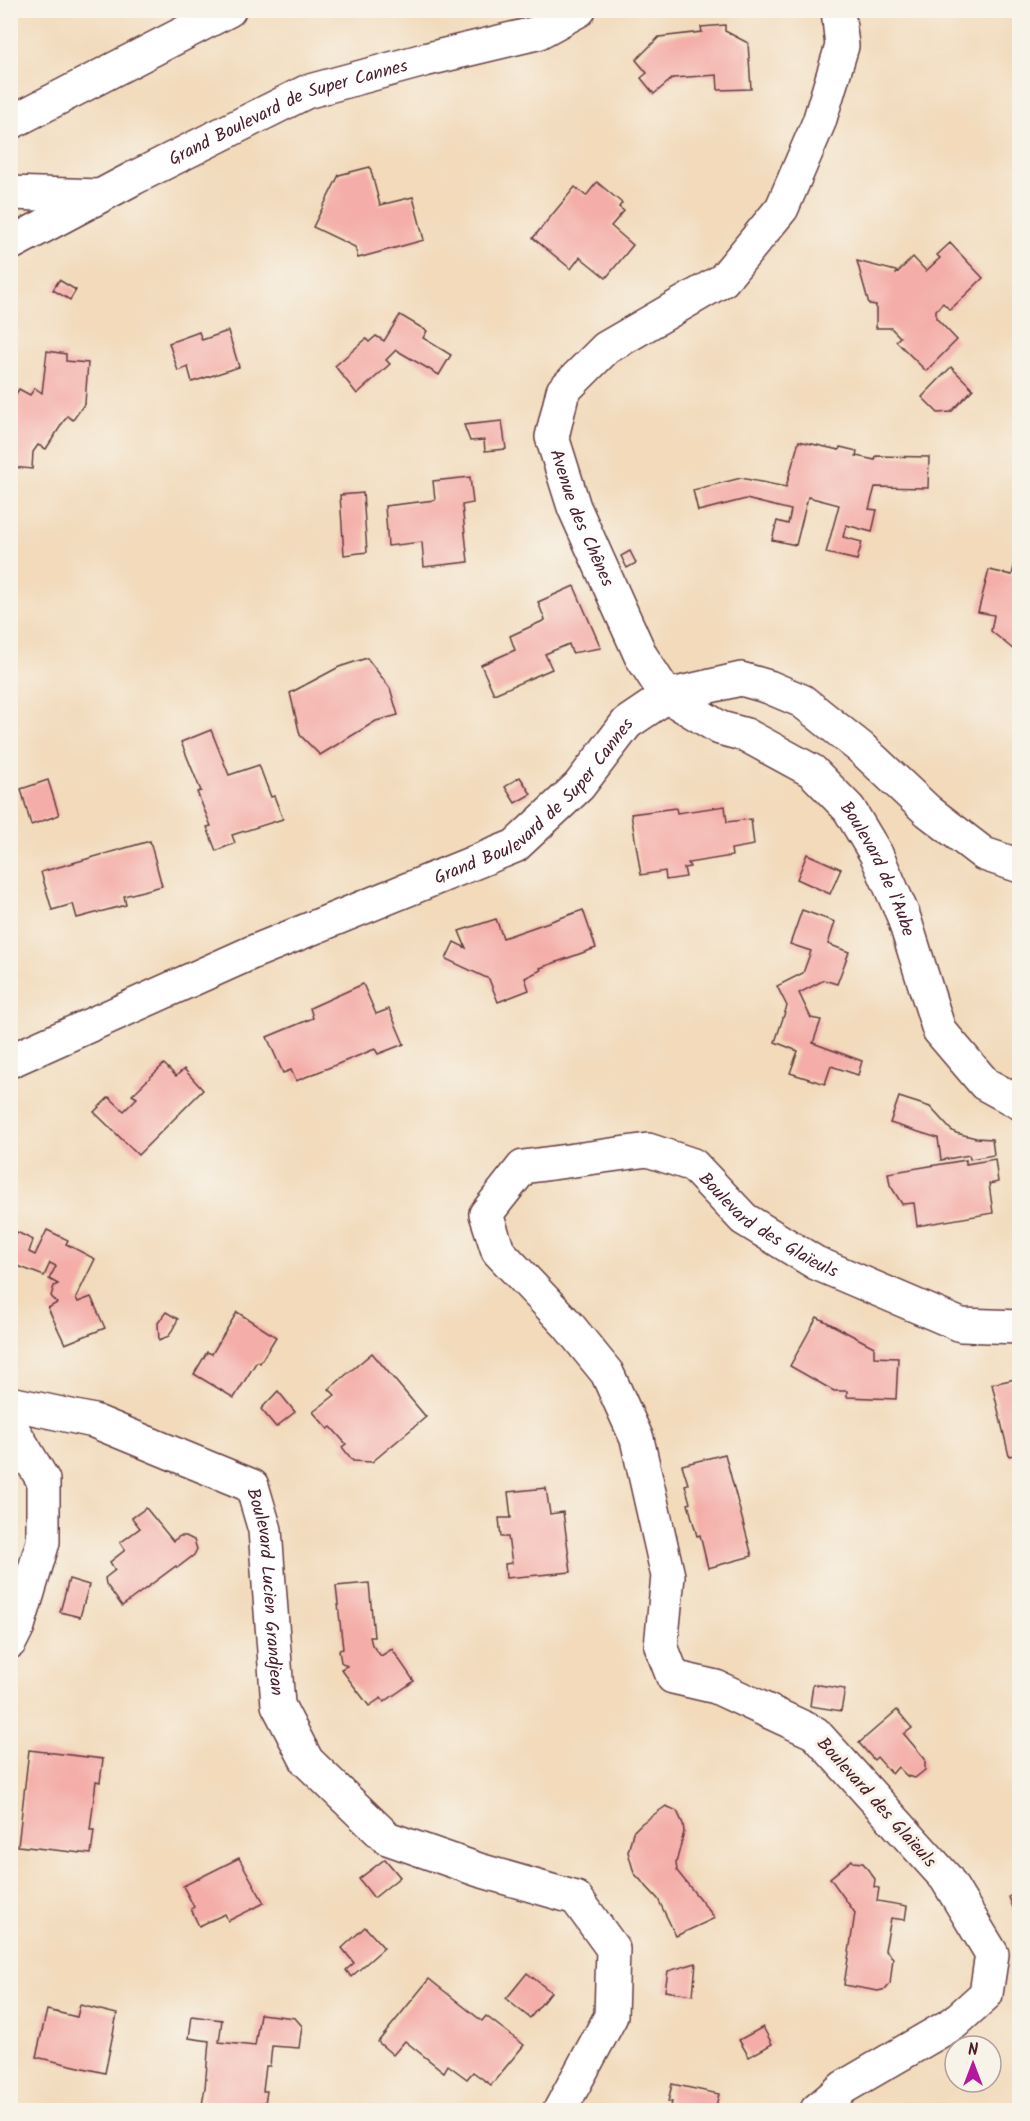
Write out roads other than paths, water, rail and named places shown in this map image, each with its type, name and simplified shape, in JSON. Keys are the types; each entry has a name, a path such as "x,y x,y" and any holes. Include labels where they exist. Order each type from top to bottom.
{"street":[{"path":"10,123 229,10"},
{"name":"Grand Boulevard de Super Cannes","path":"10,244 306,92 424,60 537,33 579,10"},
{"name":"Avenue des Chênes","path":"668,696 641,656 574,507 552,437 563,392 606,348 723,280 782,208 819,122 842,46 838,10"},
{"path":"10,193 101,196"},
{"name":"Grand Boulevard de Super Cannes","path":"10,1061 253,952 515,846 579,786 627,723 668,696 741,679 802,700 861,748 928,811 984,855 1020,866"},
{"name":"Boulevard de l'Aube","path":"668,696 720,728 746,735 812,771 849,809 876,854 903,915 939,1030 985,1084 1020,1103"},
{"name":"Boulevard des Glaïeuls","path":"818,2110 844,2087 954,2023 986,1994 992,1954 946,1878 815,1733 716,1688 673,1677 661,1646 668,1576 637,1439 607,1372 568,1326 498,1251 486,1214 523,1167 648,1150 693,1165 744,1219 816,1263 961,1326 1020,1327"},
{"name":"Boulevard Lucien Grandjean","path":"10,1403 94,1421 252,1486 266,1530 278,1705 307,1761 387,1838 479,1870 576,1898 613,1949 611,2016 560,2110"},
{"path":"10,1425 43,1480 44,1542 18,1626 10,1642"}]}
